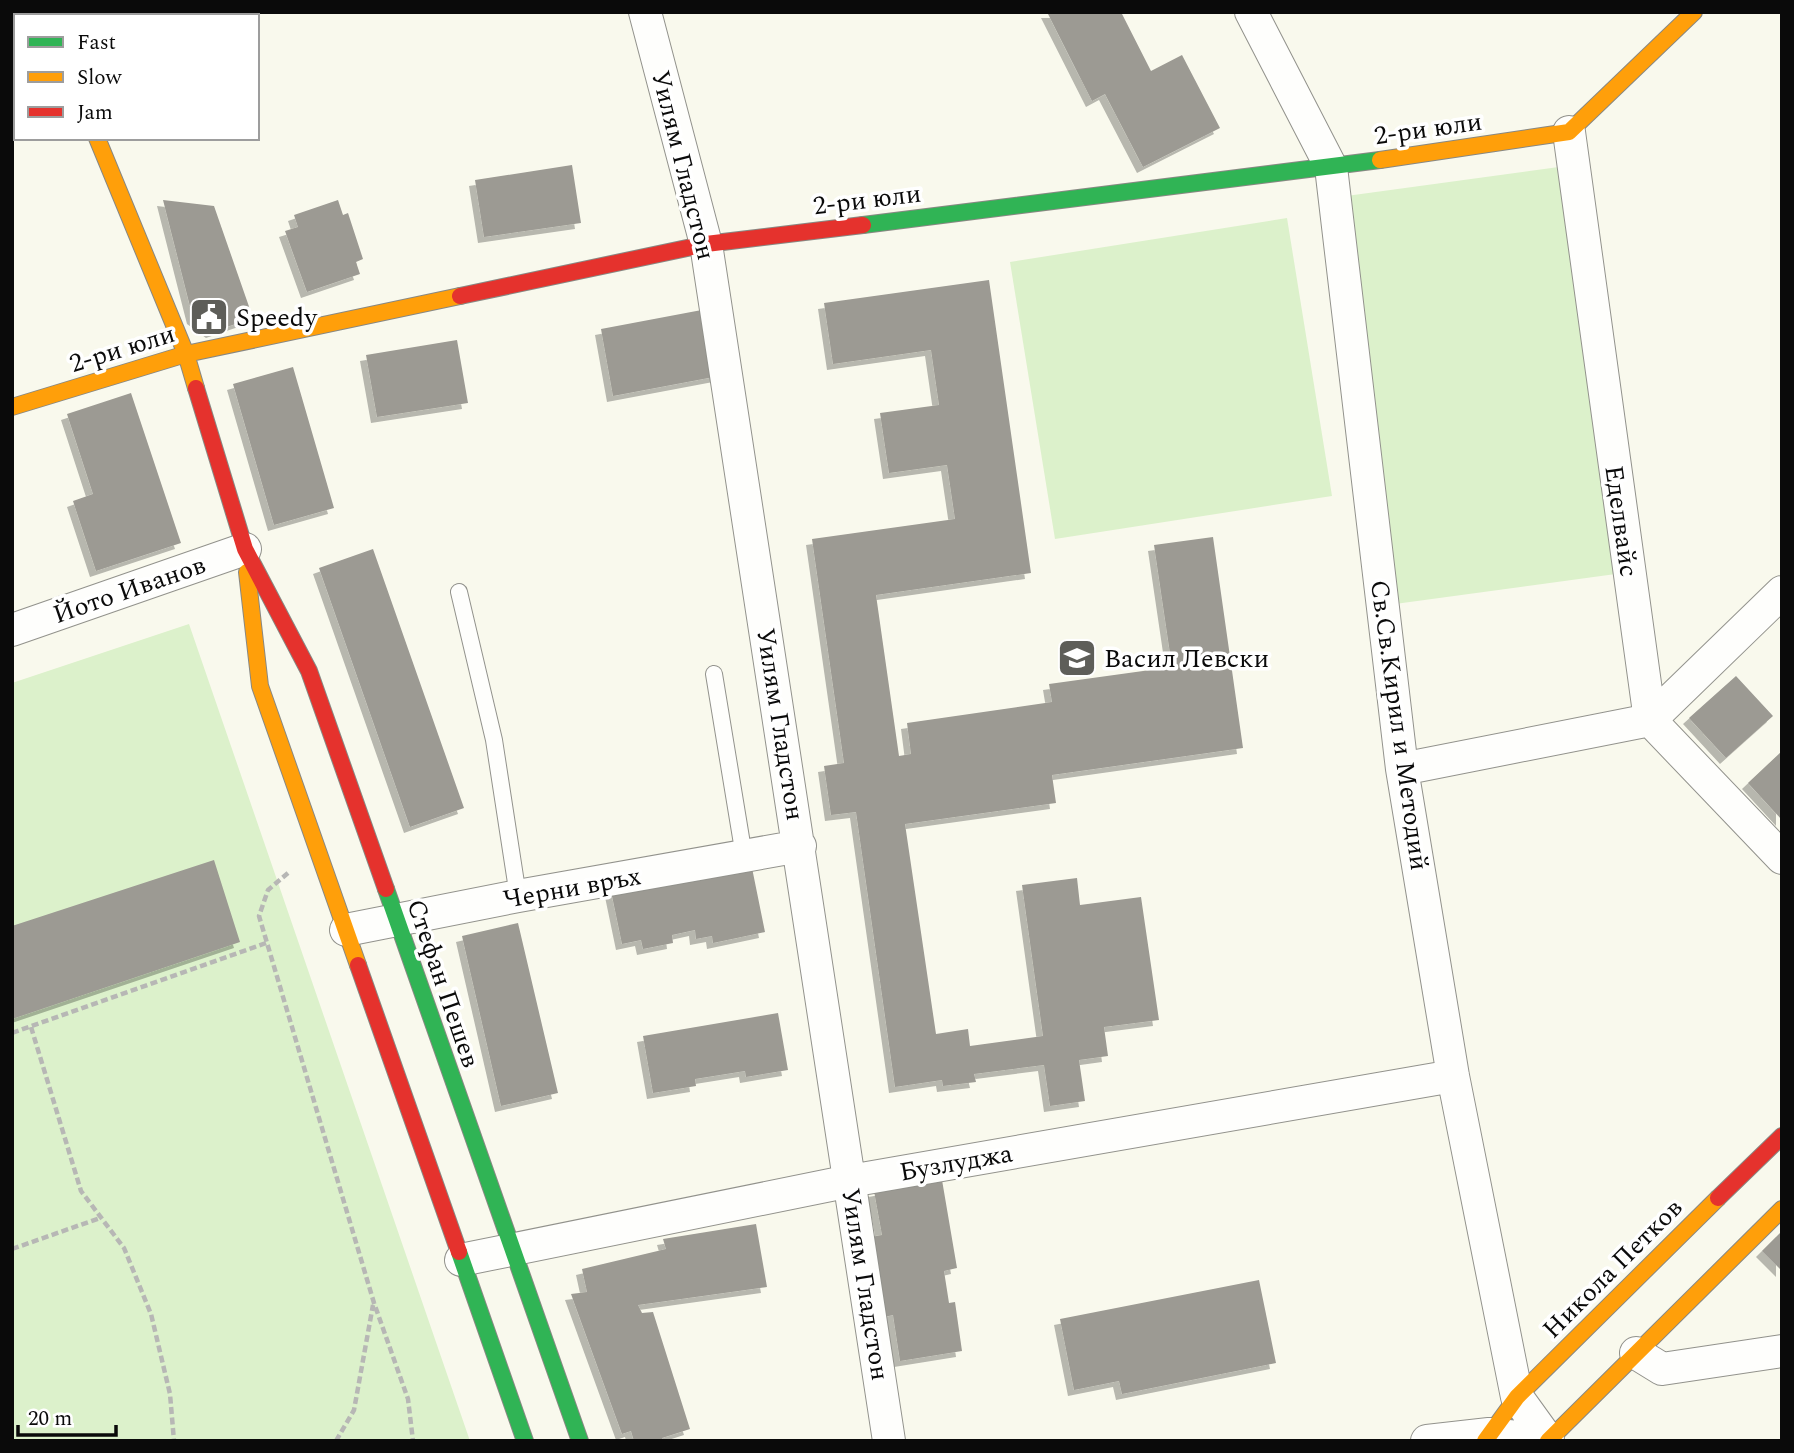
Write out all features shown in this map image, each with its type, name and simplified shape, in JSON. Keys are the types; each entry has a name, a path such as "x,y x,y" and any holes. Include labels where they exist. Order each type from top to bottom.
{"street":[{"name":"Уилям Гладстон","path":"645,12 706,244 889,1441"},
{"name":"Св.Св.Кирил и Методий","path":"1251,12 1331,167 1402,769 1453,1076 1517,1397 1548,1440"},
{"path":"1569,132 1694,12"},
{"name":"2-ри юли","path":"12,407 186,354 706,244 1331,167 1569,132"},
{"name":"Еделвайс","path":"1569,132 1650,720"},
{"name":"Стефан Пешев","path":"98,140 186,354 245,549 260,686 525,1441"},
{"name":"Стефан Пешев","path":"245,549 309,671 580,1441"},
{"name":"Йото Иванов","path":"12,630 245,549"},
{"path":"1402,769 1650,720 1782,592"},
{"path":"1650,720 1782,858"},
{"name":"Черни връх","path":"346,930 518,896 800,846"},
{"name":"Бузлуджа","path":"461,1260 850,1181 1453,1076"},
{"name":"Никола Петков","path":"1487,1437 1517,1397 1782,1136"},
{"path":"1427,1441 1487,1437 1548,1440 1782,1209"},
{"path":"1636,1353 1662,1369 1782,1351"}],"lane":[{"path":"460,592 494,740 518,896"},
{"path":"713,674 744,856"}],"path":[{"path":"322,858 289,872 268,890 259,916 374,1303 408,1399 413,1441"},
{"path":"12,1033 266,943"},
{"path":"31,1027 81,1191 124,1248 151,1314 170,1394 174,1441"},
{"path":"12,1249 101,1218"},
{"path":"336,1441 354,1410 374,1303"}],"green space":[{"path":"1566,166 1623,573 1395,604 1339,197"},
{"path":"1287,218 1332,496 1055,539 1010,262"},
{"path":"189,624 470,1441 12,1441 12,683"}],"building":[{"path":"1047,12 1121,12 1151,71 1182,55 1220,128 1143,167 1105,94 1092,101"},
{"path":"572,165 581,223 484,237 475,180"},
{"path":"163,200 214,206 253,318 212,332 193,318"},
{"path":"338,200 343,215 348,213 363,259 356,262 360,274 307,292 285,231 298,227 294,215"},
{"path":"989,280 1031,573 876,595 899,756 911,754 907,723 1052,702 1049,684 1172,667 1154,545 1213,537 1243,748 1052,775 1056,803 905,824 936,1034 968,1029 970,1046 1043,1036 1022,885 1077,878 1080,905 1141,897 1159,1020 1104,1027 1108,1056 1079,1060 1085,1101 1050,1106 1044,1065 974,1074 976,1082 943,1086 942,1080 895,1087 856,812 831,815 824,766 844,763 812,539 955,519 947,465 889,473 880,413 939,405 931,350 833,364 824,303"},
{"path":"707,309 719,376 613,396 601,329"},
{"path":"457,340 468,403 377,417 366,355"},
{"path":"293,367 334,508 274,525 233,384"},
{"path":"131,393 181,543 96,571 73,501 93,494 67,414"},
{"path":"373,549 464,808 410,827 319,568"},
{"path":"1736,676 1773,716 1726,758 1689,718"},
{"path":"1782,751 1782,820 1748,783"},
{"path":"214,860 240,942 12,1019 12,926"},
{"path":"751,863 765,932 713,943 712,936 696,939 695,930 672,935 673,943 643,949 641,940 622,944 611,891"},
{"path":"518,923 558,1093 501,1106 462,936"},
{"path":"778,1013 788,1070 746,1077 745,1071 695,1079 696,1086 653,1093 643,1036"},
{"path":"942,1180 957,1268 944,1271 949,1303 955,1302 962,1351 900,1361 893,1315 884,1317 871,1237 882,1235 874,1191"},
{"path":"756,1224 767,1287 638,1305 642,1313 653,1312 690,1429 662,1438 664,1441 634,1441 631,1431 622,1434 571,1294 587,1292 582,1269 666,1249 663,1239"},
{"path":"1782,1231 1782,1271 1762,1251"},
{"path":"1259,1280 1276,1363 1122,1394 1119,1381 1074,1390 1060,1319"}],"traffic: fast":[{"path":"863,225 1380,160"},
{"path":"386,889 580,1441"},
{"path":"459,1252 525,1441"}],"traffic: slow":[{"path":"1380,160 1569,132 1694,12"},
{"path":"98,140 186,354 196,388"},
{"path":"12,407 186,354 460,296"},
{"path":"247,572 260,686 358,965"},
{"path":"1485,1441 1517,1397 1718,1198"},
{"path":"1548,1441 1782,1209"}],"traffic: jam":[{"path":"460,296 706,244 863,225"},
{"path":"196,388 245,549 309,671 386,889"},
{"path":"358,965 459,1252"},
{"path":"1718,1198 1782,1136"}],"place":[{"name":"Speedy","path":"209,317"},
{"name":"Васил Левски","path":"1077,658"}]}
